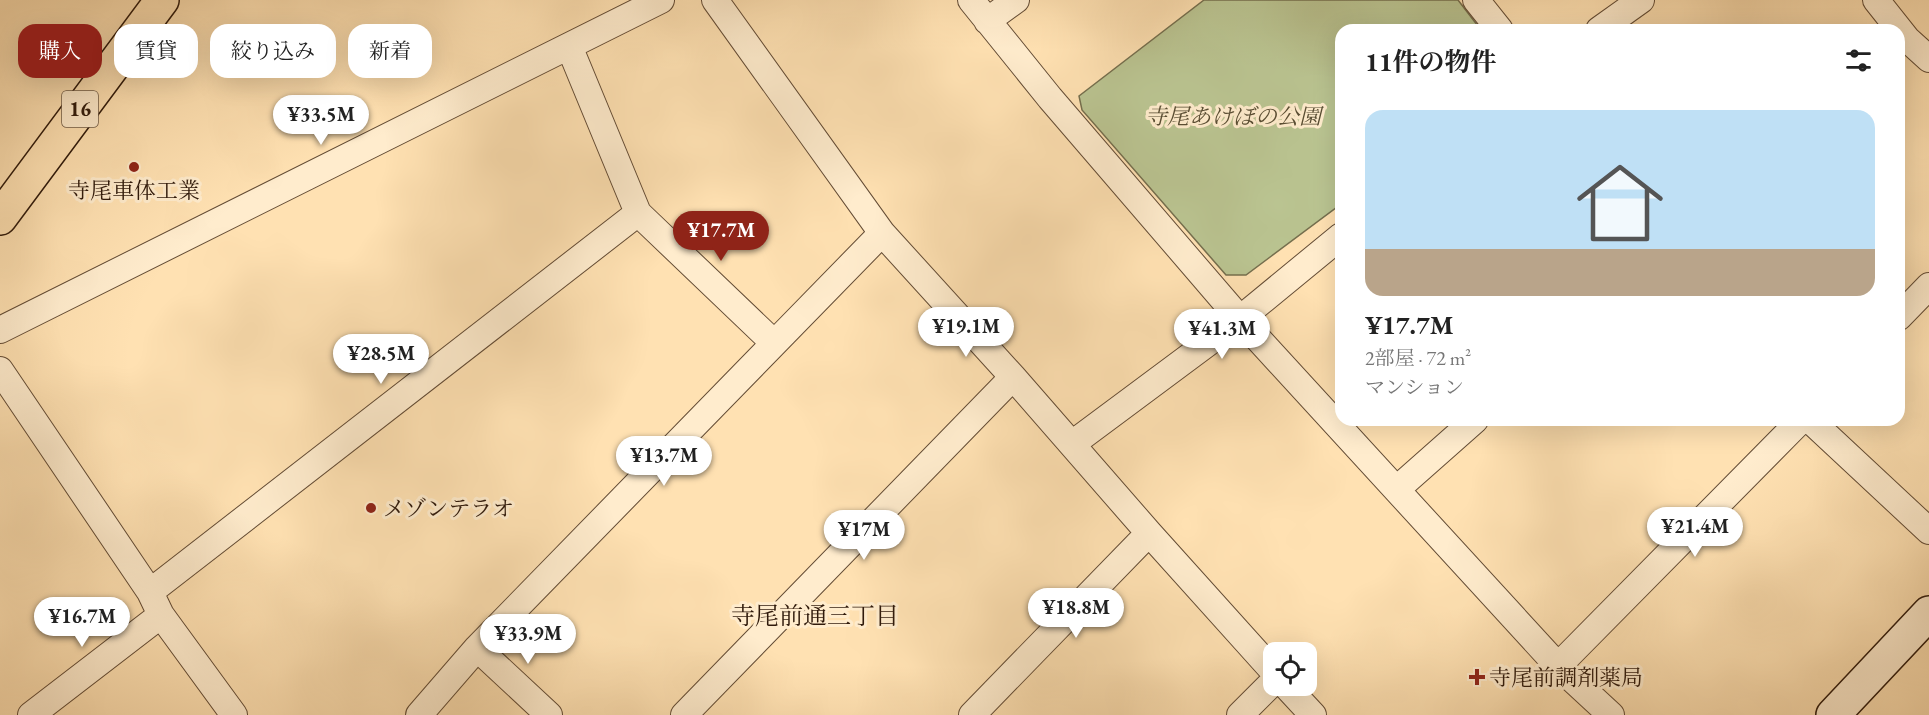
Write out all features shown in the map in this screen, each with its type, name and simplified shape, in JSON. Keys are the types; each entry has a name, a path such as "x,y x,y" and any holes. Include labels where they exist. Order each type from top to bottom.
{"main road":[{"name":"16","path":"0,218 162,0"}],"street":[{"path":"0,330 661,0"},
{"path":"715,0 882,233 1013,377 1263,660"},
{"path":"971,0 1050,98 1240,319 1335,422"},
{"path":"987,21 1016,0"},
{"path":"1476,0 1495,24"},
{"path":"1607,24 1641,0"},
{"path":"1876,0 1891,24"},
{"path":"1905,43 1929,59"},
{"path":"569,46 638,213 774,343"},
{"path":"31,715 155,603 638,213"},
{"path":"419,715 477,648 882,233"},
{"path":"1072,444 1240,319 1335,241"},
{"path":"1905,311 1929,286"},
{"path":"0,370 155,603 234,715"},
{"path":"684,715 1013,377"},
{"path":"1339,426 1558,666 1611,715"},
{"path":"1397,489 1468,426"},
{"path":"1558,666 1795,426"},
{"path":"1816,426 1929,531"},
{"path":"972,715 1149,533"},
{"path":"1833,715 1929,613"},
{"path":"477,648 549,715"},
{"path":"1240,715 1263,692"},
{"path":"1295,696 1313,715"}],"green space":[{"name":"寺尾あけぼの公園","path":"1204,0 1458,0 1476,24 1335,24 1335,208 1246,275 1226,275 1082,110 1079,96"}],"place":[{"name":"寺尾車体工業","path":"134,167"},
{"name":"メゾンテラオ","path":"371,508"},
{"name":"寺尾前調剤薬局","path":"1477,677"}],"district":[{"name":"寺尾前通三丁目","path":"815,616"}]}
